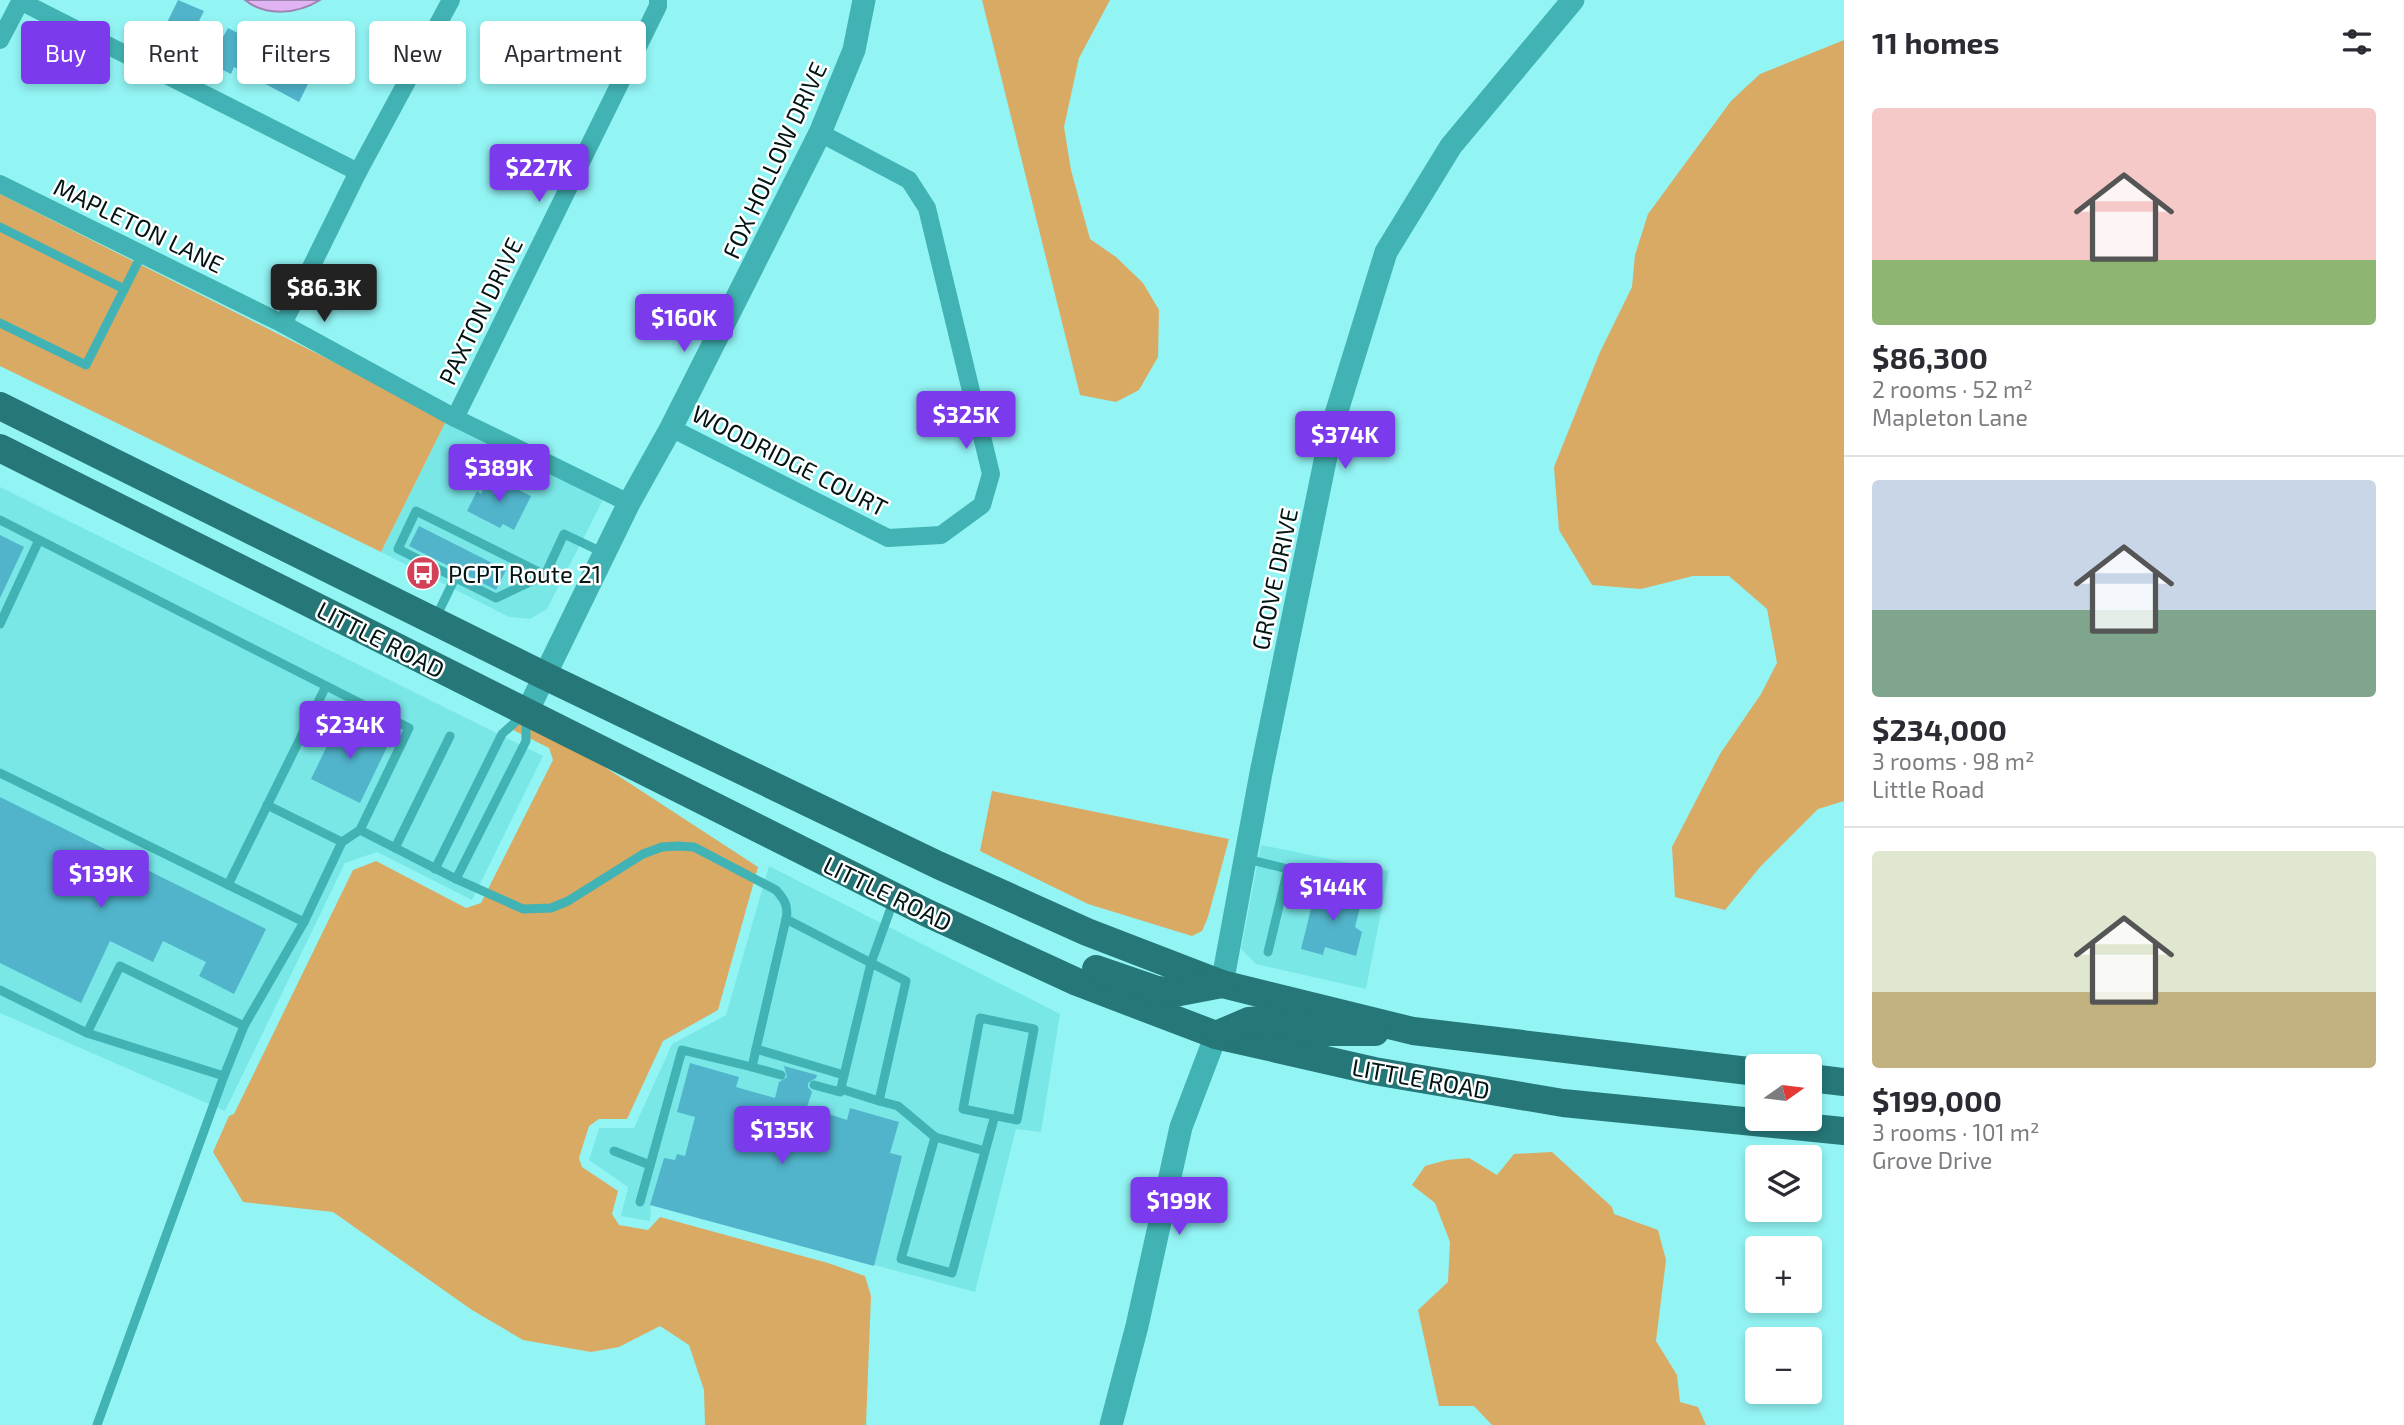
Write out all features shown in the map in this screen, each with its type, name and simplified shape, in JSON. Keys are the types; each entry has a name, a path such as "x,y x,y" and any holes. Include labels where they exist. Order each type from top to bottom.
{"main road":[{"name":"LITTLE ROAD","path":"0,406 543,675 938,865 1087,932 1222,984 1413,1031 1745,1071"},
{"name":"LITTLE ROAD","path":"0,448 895,897 1077,982 1216,1035 1374,1071 1563,1102 1844,1131"},
{"path":"1002,947 1039,950 1157,990 1180,992 1222,984"},
{"path":"1216,1035 1249,1021 1262,1020 1320,1032 1413,1031"},
{"path":"1822,1079 1844,1082"}],"street":[{"path":"284,324 358,172 451,0"},
{"name":"PAXTON DRIVE","path":"455,418 659,0"},
{"name":"FOX HOLLOW DRIVE","path":"527,712 629,503 671,428 820,133 854,50 864,0"},
{"name":"GROVE DRIVE","path":"1222,984 1332,428 1386,252 1451,146 1573,0"},
{"path":"0,40 20,1 358,172"},
{"name":"WOODRIDGE COURT","path":"671,428 888,538 941,535 982,505 991,474 927,208 909,180 820,133"},
{"name":"MAPLETON LANE","path":"0,184 284,324 455,418 629,503"},
{"path":"1111,1425 1138,1326 1181,1127 1216,1035"}],"lane":[{"path":"0,227 124,289"},
{"path":"0,323 86,365 142,254"},
{"path":"545,575 416,511 398,549 496,598 545,575 564,534 604,553"},
{"path":"0,520 409,727 360,830 342,842 304,922 243,1026 96,1425"},
{"path":"0,624 39,540"},
{"path":"435,621 455,578"},
{"path":"228,885 326,686"},
{"path":"435,869 502,734 527,712"},
{"path":"456,879 526,741 527,712"},
{"path":"395,848 450,736"},
{"path":"0,773 304,922"},
{"path":"267,805 342,842"},
{"path":"360,830 510,905 536,910 551,908 568,901 643,854 662,847 694,847 776,890 785,899 788,910 752,1067"},
{"path":"1245,859 1287,869 1268,952"},
{"path":"841,1091 871,963 895,897"},
{"path":"786,919 906,981 879,1101"},
{"path":"87,1033 120,966 243,1026"},
{"path":"0,990 87,1033 224,1076"},
{"path":"980,1018 1034,1028 1017,1119 995,1115 963,1109 980,1018"},
{"path":"756,1049 844,1075"},
{"path":"640,1202 682,1050 781,1075"},
{"path":"814,1085 898,1106 935,1137 985,1151"},
{"path":"935,1137 901,1259 952,1273 995,1115"},
{"path":"614,1151 650,1165"}],"shaded area":[{"path":"245,0 320,0 302,8 282,12 262,9"},
{"path":"982,0 1110,0 1079,58 1064,127 1071,170 1090,239 1116,257 1143,283 1159,310 1158,357 1139,390 1116,402 1080,395"},
{"path":"1844,40 1844,801 1818,809 1760,867 1725,910 1675,897 1672,847 1720,754 1761,694 1777,663 1767,609 1729,576 1693,576 1641,589 1592,585 1559,530 1554,467 1600,352 1632,287 1635,255 1648,214 1731,101 1760,74"},
{"path":"0,194 447,419 381,552 0,366"},
{"path":"447,419 603,500 547,609 530,619 509,617 381,552"},
{"path":"0,487 543,756 472,900 377,852 345,863 225,1111 0,1013"},
{"path":"516,719 571,745 758,867 718,1010 663,1041 627,1119 599,1119 589,1126 579,1158 582,1167 618,1191 612,1214 619,1225 648,1230 660,1217 828,1263 865,1276 871,1296 866,1425 705,1425 704,1390 689,1345 660,1326 619,1347 591,1352 523,1340 472,1310 333,1212 243,1202 213,1152 353,870 376,861 466,908 481,903 553,760 549,748 511,729"},
{"path":"992,791 1229,839 1202,931 1192,936 1088,904 980,851"},
{"path":"1261,845 1389,871 1366,989 1256,964 1241,949"},
{"path":"769,866 1060,1014 1041,1132 1016,1129 975,1292 651,1205 650,1221 621,1216 628,1187 589,1160 599,1128 634,1128 672,1044 726,1015"},
{"path":"1552,1152 1612,1207 1614,1214 1658,1230 1666,1260 1656,1341 1677,1375 1680,1402 1698,1407 1706,1425 1492,1425 1474,1406 1439,1406 1418,1310 1448,1282 1450,1242 1435,1203 1412,1185 1425,1166 1447,1160 1469,1158 1497,1175 1514,1154"}],"building":[{"path":"178,0 204,11 199,21 168,21"},
{"path":"228,28 237,33 237,69 234,67 231,74 223,70 223,37"},
{"path":"266,84 308,84 299,102"},
{"path":"490,476 531,496 514,530 503,524 500,528 467,511 477,491 481,494"},
{"path":"419,526 506,570 496,590 409,546"},
{"path":"0,535 24,547 0,598"},
{"path":"340,719 389,743 360,803 311,779"},
{"path":"0,797 266,929 234,994 199,976 206,962 163,941 153,962 110,941 81,1003 0,963"},
{"path":"1317,885 1362,899 1355,927 1362,932 1356,956 1325,947 1323,955 1301,949"},
{"path":"690,1063 739,1077 736,1087 775,1098 779,1082 787,1077 784,1066 817,1075 808,1083 812,1092 807,1107 847,1120 850,1108 899,1122 890,1153 902,1156 874,1266 650,1205 664,1158 675,1160 677,1154 685,1156 695,1117 677,1112"}],"place":[{"name":"PCPT Route 21","path":"423,573"}]}
